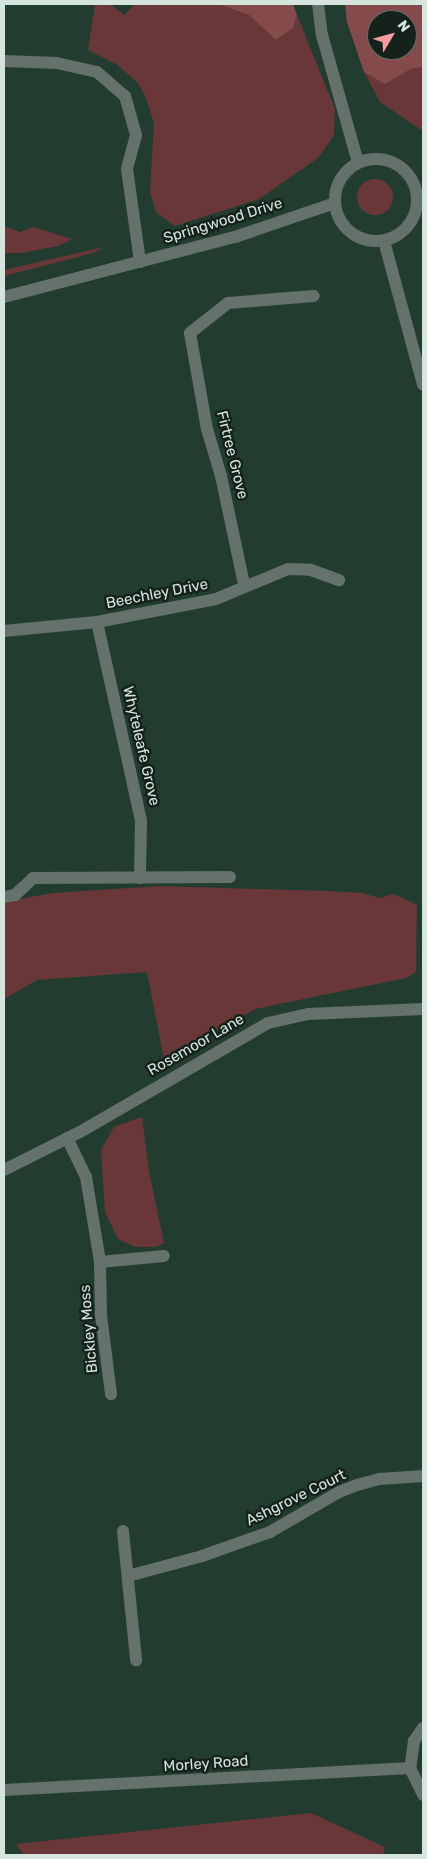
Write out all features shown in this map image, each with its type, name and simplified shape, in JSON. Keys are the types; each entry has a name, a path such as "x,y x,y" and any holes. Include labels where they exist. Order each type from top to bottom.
{"street":[{"path":"318,4 322,35 358,162"},
{"path":"4,61 57,63 97,72 125,96 136,136 127,169 140,262"},
{"path":"372,158 386,160 400,167 419,186 418,200 408,227 384,241 358,237 347,229 338,216 335,202 339,180 358,162 372,158"},
{"name":"Springwood Drive","path":"4,297 235,237 335,202"},
{"path":"384,241 423,385"},
{"name":"Firtree Grove","path":"244,584 221,476 207,429 190,333 228,303 314,296"},
{"name":"Beechley Drive","path":"4,631 97,622 216,599 244,584 288,568 311,570 339,580"},
{"name":"Whyteleafe Grove","path":"97,622 141,820 140,878"},
{"path":"4,897 15,895 33,878 230,877"},
{"name":"Rosemoor Lane","path":"4,1170 67,1138 268,1023 308,1014 423,1009"},
{"name":"Bickley Moss","path":"67,1138 86,1177 100,1262 101,1315 111,1394"},
{"path":"100,1262 164,1256"},
{"name":"Ashgrove Court","path":"128,1576 202,1556 270,1532 340,1492 357,1486 380,1479 423,1476"},
{"path":"123,1530 136,1660"},
{"path":"423,1728 414,1741 410,1768 423,1795"},
{"name":"Morley Road","path":"4,1790 410,1768"}],"shaded area":[{"path":"95,4 110,4 124,15 135,4 218,4 249,15 276,40 293,28 297,15 335,109 334,135 318,158 259,199 175,226 156,212 150,192 154,123 146,98 138,83 116,64 88,50"},
{"path":"218,4 293,4 297,15 293,28 276,40 249,15"},
{"path":"345,4 423,4 423,67 411,69 385,84 364,72 347,22"},
{"path":"423,67 423,131 380,102 364,72 385,83 411,69"},
{"path":"375,179 387,185 393,197 387,209 375,215 363,209 357,197 363,185"},
{"path":"4,226 20,232 33,227 72,239 58,246 21,253 4,253"},
{"path":"104,247 93,253 4,276 4,270"},
{"path":"160,886 363,893 379,898 394,894 417,905 416,972 406,978 255,1009 164,1060 147,972 37,980 4,999 4,902 53,893"},
{"path":"142,1117 149,1171 164,1243 156,1247 135,1247 118,1239 105,1212 101,1150 114,1127"},
{"path":"311,1813 385,1847 383,1855 24,1855 16,1844"}]}
